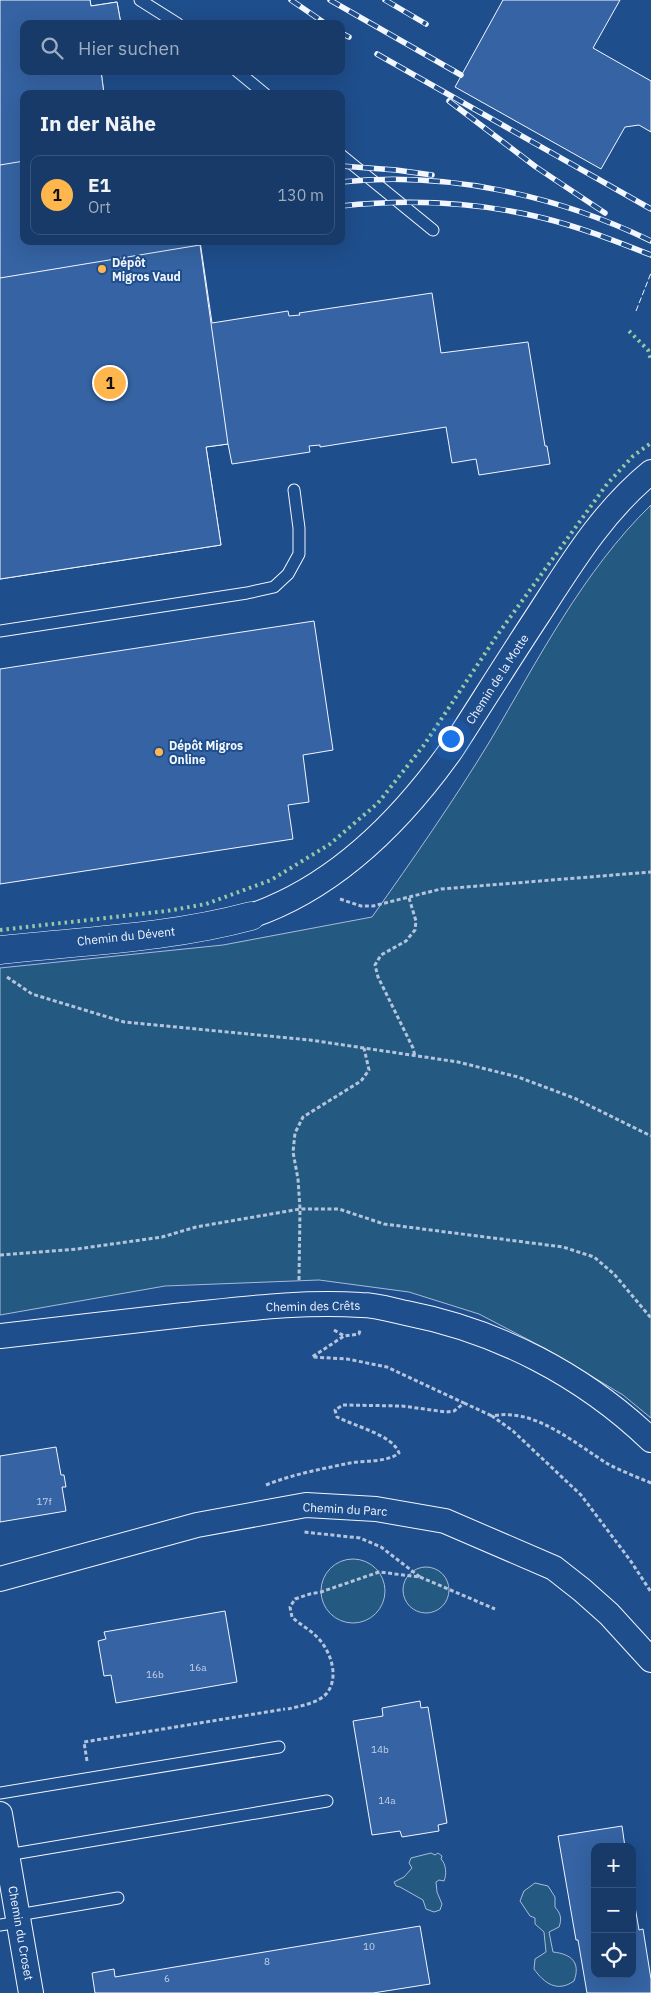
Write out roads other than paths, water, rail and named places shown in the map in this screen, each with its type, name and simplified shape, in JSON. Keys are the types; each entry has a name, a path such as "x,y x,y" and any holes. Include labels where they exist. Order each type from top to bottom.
{"street":[{"name":"Chemin de la Motte","path":"251,916 270,909 308,890 337,870 385,831 430,780 574,558 615,507 651,472"},
{"name":"Chemin du Dévent","path":"0,950 168,932 210,926 251,916"},
{"name":"Chemin des Crêts","path":"0,1336 235,1309 298,1304 363,1304 433,1318 471,1330 516,1348 561,1372 598,1395 651,1440"},
{"name":"Chemin du Parc","path":"0,1579 197,1526 306,1505 376,1509 445,1521 554,1568 608,1614 651,1660"},
{"name":"Chemin du Croset","path":"3,1833 12,1920 31,1993"}],"lane":[{"path":"140,0 172,20"},
{"path":"242,75 260,90"},
{"path":"345,158 433,230"},
{"path":"0,631 274,587 288,574 299,554 299,528 294,490"},
{"path":"0,1793 279,1747"},
{"path":"3,1833 327,1801"},
{"path":"12,1920 118,1898"}],"railway":[{"path":"291,0 320,20"},
{"path":"330,0 461,75"},
{"path":"385,0 426,24"},
{"path":"345,35 349,37"},
{"path":"377,54 651,209"},
{"path":"449,101 536,167 605,213"},
{"path":"345,166 432,175"},
{"path":"345,182 381,179 421,180 500,190 578,211 651,241"},
{"path":"345,206 443,203 493,208 543,218 570,226 651,255"}],"place":[{"name":"Dépôt Migros Vaud","path":"102,269"},
{"name":"E1","path":"110,383"},
{"name":"Dépôt Migros Online","path":"159,752"}]}
